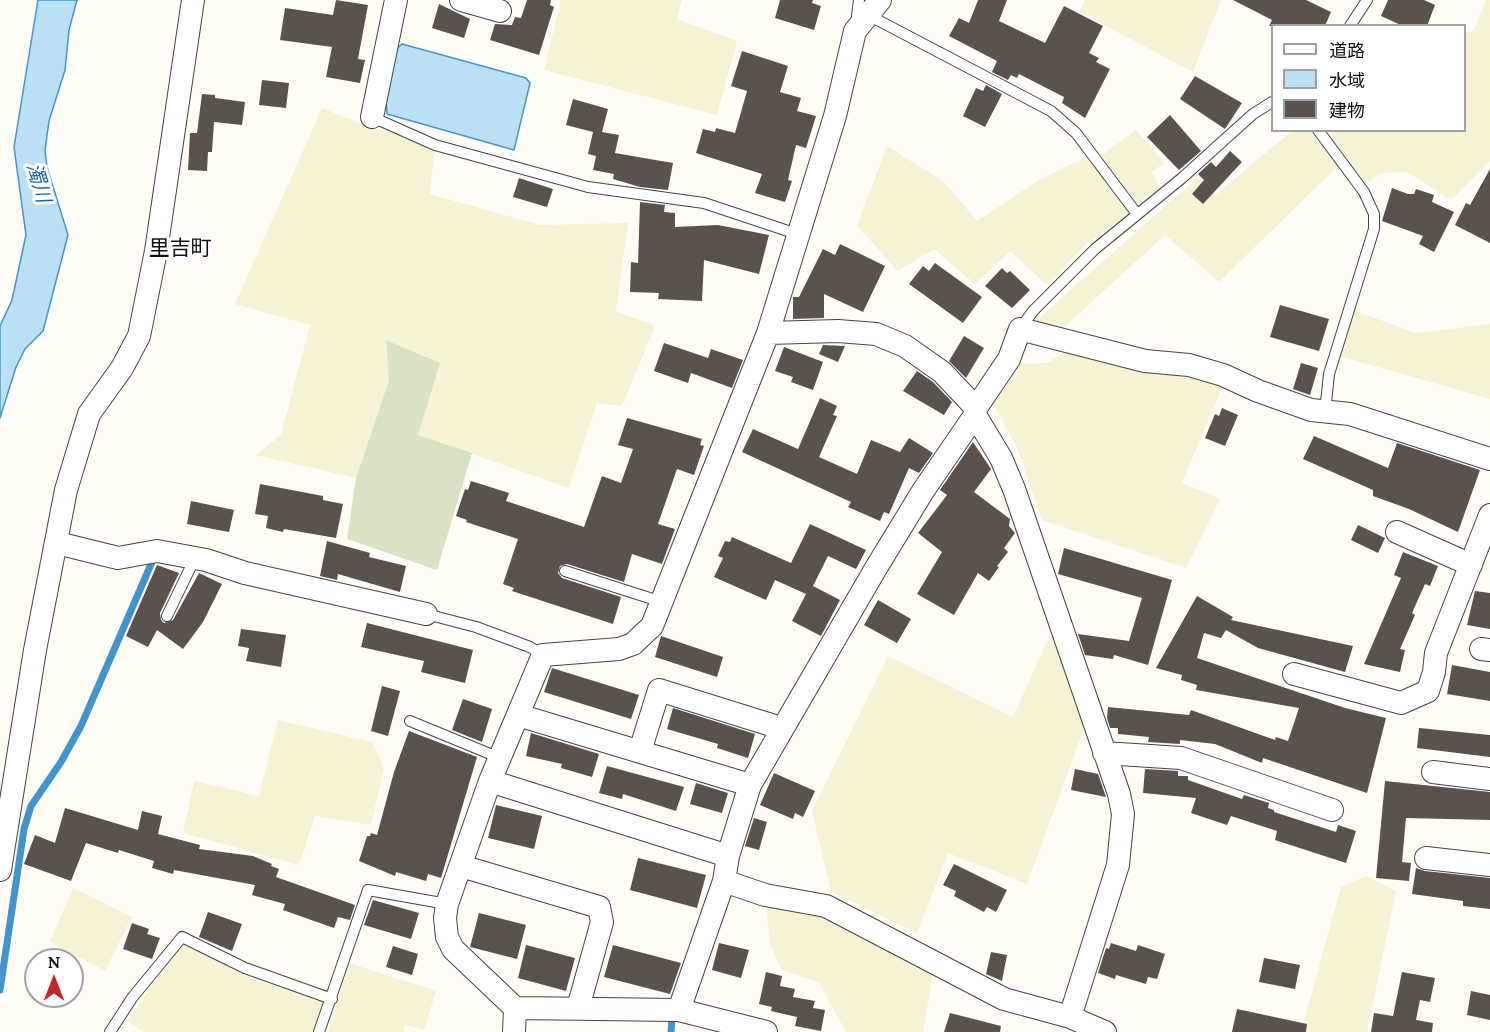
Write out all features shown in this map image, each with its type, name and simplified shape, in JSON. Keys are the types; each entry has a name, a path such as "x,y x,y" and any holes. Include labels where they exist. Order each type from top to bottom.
{"street":[{"path":"0,870 35,650 66,490 89,414 123,368 139,336 156,251 193,0"},
{"path":"372,117 396,0"},
{"path":"461,0 500,11"},
{"path":"766,1032 679,1010 515,1008 453,949 447,937 445,918 447,904 490,782 543,655 619,649 633,644 652,626 768,333 866,12"},
{"path":"679,1010 724,881 728,856 750,785 781,728 923,491 1009,359 1020,329 1145,361 1189,365 1223,375 1258,391 1311,410 1350,414 1490,459"},
{"path":"768,333 838,331 876,334 905,346 942,372 975,412 1001,458 1014,489 1121,804 1123,840 1118,865 1070,1017"},
{"path":"1294,674 1401,703 1428,691 1434,672 1436,653 1490,515"},
{"path":"1397,532 1471,565"},
{"path":"57,543 118,558 157,551 195,558 245,573 426,614"},
{"path":"640,752 659,690 781,728"},
{"path":"518,715 750,785"},
{"path":"1104,753 1181,758 1332,810"},
{"path":"1432,772 1490,779"},
{"path":"490,782 728,856"},
{"path":"1426,858 1490,865"},
{"path":"461,867 599,907 602,922 578,1008"},
{"path":"724,881 765,896 826,906 1004,999 1070,1017 1105,1032"},
{"path":"514,1032 515,1008"}],"lane":[{"path":"1351,24 1367,0"},
{"path":"866,12 1051,111 1076,133 1137,214"},
{"path":"1020,329 1033,311 1095,249 1253,114 1271,103"},
{"path":"372,117 435,145 588,187 704,203 797,234"},
{"path":"1319,132 1364,192 1374,214 1374,229 1329,374 1326,412"},
{"path":"166,616 195,558"},
{"path":"565,571 662,602"},
{"path":"426,614 476,627 530,647 543,655"},
{"path":"410,721 500,758"},
{"path":"319,1032 368,890 447,904"},
{"path":"110,1032 132,998 182,937 245,968 332,999"}],"shaded area":[{"path":"561,0 682,0 677,19 737,41 717,115 544,70"},
{"path":"1085,0 1221,0 1193,72 1079,12"},
{"path":"1486,0 1490,0 1490,161 1451,200 1407,172 1382,173 1366,183 1330,137 1333,132 1466,132 1466,33 1474,30"},
{"path":"322,108 369,127 435,145 430,194 540,225 628,223 616,311 655,326 622,406 597,403 569,488 418,435 439,363 389,380 356,478 256,455 281,435 310,325 235,304"},
{"path":"1136,130 1165,163 1151,172 1160,187 1137,204 1102,155"},
{"path":"1291,132 1315,132 1339,165 1219,282 1165,235 1059,332 1031,325 1197,178 1215,195"},
{"path":"887,146 943,181 977,221 1037,181 1088,156 1129,214 1088,243 1047,285 1010,251 975,284 934,249 898,271 857,226"},
{"path":"1353,310 1416,333 1490,324 1490,399 1339,356"},
{"path":"1071,348 1139,368 1224,383 1182,483 1220,499 1186,568 1042,520 1018,450 990,398 1013,364 1047,363"},
{"path":"1057,637 1086,723 1027,884 948,853 917,933 831,892 812,811 888,656 1013,717 1047,641"},
{"path":"278,720 372,742 384,768 371,825 315,816 299,865 183,833 194,781 259,796"},
{"path":"1366,876 1396,891 1367,1032 1301,1032 1341,887"},
{"path":"73,888 132,917 105,971 84,960 84,948 61,948 50,942"},
{"path":"766,902 824,914 933,972 923,1032 846,1032 819,983 781,969 770,944"},
{"path":"183,942 243,975 324,1002 313,1032 143,1032 127,1021"},
{"path":"349,963 436,991 424,1030 405,1025 403,1032 328,1032"}],"green space":[{"path":"386,340 440,363 418,435 472,453 437,570 347,539 356,478 389,380"}],"water":[{"name":"濁川","path":"38,0 77,0 69,30 65,70 49,121 45,150 47,167 68,235 43,331 25,349 16,367 0,418 0,326 12,300 26,235 14,147"},
{"path":"402,44 526,78 530,83 514,150 387,114 386,102 395,50"}],"building":[{"path":"336,0 368,5 358,59 365,60 360,83 326,77 332,47 280,40 285,8 333,15"},
{"path":"527,0 551,0 550,5 554,7 539,55 490,40 495,24 512,25 515,17 521,18"},
{"path":"780,0 813,0 812,3 821,6 814,30 775,18"},
{"path":"978,0 1007,0 999,21 1045,43 1064,6 1103,26 1089,53 1099,58 1096,62 1110,69 1085,118 1062,103 1064,97 1019,74 1017,78 1011,75 1008,80 992,72 997,61 949,36 959,18 969,23"},
{"path":"1233,0 1306,0 1331,12 1326,24 1271,24 1269,26 1272,20"},
{"path":"1388,0 1424,0 1435,5 1428,24 1399,24 1381,16"},
{"path":"439,4 470,19 464,38 432,28"},
{"path":"742,51 788,66 780,92 801,98 797,111 816,116 806,148 796,145 788,180 792,181 785,202 755,193 762,174 696,153 703,129 715,132 716,128 735,133 747,91 731,86"},
{"path":"1195,76 1242,103 1225,129 1180,99"},
{"path":"262,80 289,83 286,108 259,105"},
{"path":"986,85 1002,94 985,127 963,116 976,88 983,91"},
{"path":"202,94 245,102 242,125 214,122 212,152 208,152 207,171 188,170 190,133 197,133"},
{"path":"573,99 608,109 602,132 619,135 615,153 673,163 668,190 640,187 613,179 614,174 593,170 596,156 588,154 593,132 566,125"},
{"path":"1170,115 1201,151 1179,170 1147,137"},
{"path":"1230,151 1242,162 1203,204 1192,194 1204,180 1198,174 1211,162 1216,167"},
{"path":"1490,169 1490,243 1455,225 1466,203 1470,205"},
{"path":"519,178 553,189 547,207 513,197"},
{"path":"1392,188 1408,194 1414,194 1416,189 1434,195 1432,202 1454,212 1434,252 1419,244 1423,236 1382,221"},
{"path":"640,202 665,205 664,212 675,213 675,227 718,225 769,235 759,274 704,260 702,301 658,299 659,293 630,292 631,262 638,263"},
{"path":"840,244 885,266 863,312 824,294 824,318 793,319 793,297 799,297 823,249 835,255"},
{"path":"935,263 982,297 963,323 909,284 923,266 929,271"},
{"path":"1002,268 1007,273 1010,271 1030,290 1012,308 985,286"},
{"path":"1280,305 1329,319 1319,351 1270,337"},
{"path":"964,336 984,348 966,378 949,361"},
{"path":"664,343 708,358 711,349 743,360 732,388 691,373 688,383 654,371"},
{"path":"823,345 845,346 838,362 819,354"},
{"path":"784,347 823,362 813,390 791,382 793,377 775,371"},
{"path":"1301,363 1318,368 1310,395 1293,389"},
{"path":"917,371 933,382 952,402 944,415 903,391"},
{"path":"820,398 837,406 833,415 837,416 819,457 857,474 871,440 900,452 909,438 933,453 919,473 909,468 889,514 884,512 880,521 848,507 851,502 742,452 753,429 798,449"},
{"path":"1222,408 1238,415 1225,446 1205,438 1215,414 1219,416"},
{"path":"627,418 702,439 700,445 704,446 694,475 677,469 658,524 675,529 662,564 632,554 624,582 567,564 560,566 558,573 562,578 621,597 613,624 512,591 514,588 503,584 518,539 466,522 467,520 456,516 465,489 468,490 471,481 509,493 506,501 584,527 602,476 621,483 633,449 618,445"},
{"path":"1314,436 1388,468 1397,443 1480,470 1458,532 1409,509 1373,496 1373,490 1303,459"},
{"path":"973,442 991,469 974,492 1010,519 1009,526 1015,533 1004,548 1008,552 989,581 978,573 954,615 917,594 942,552 918,533 947,495 940,490"},
{"path":"260,484 323,496 323,500 343,504 336,538 266,528 268,516 255,514"},
{"path":"191,501 234,510 229,532 187,524"},
{"path":"810,524 866,550 856,569 828,556 813,586 840,600 821,636 792,621 806,594 775,580 766,600 714,577 723,558 718,556 725,541 730,542 732,537 791,563"},
{"path":"1358,525 1385,538 1378,553 1351,540"},
{"path":"327,541 370,553 369,557 406,566 400,592 338,574 337,580 320,576"},
{"path":"1064,548 1172,580 1148,665 1114,655 1113,659 1085,655 1078,634 1129,641 1142,598 1058,574"},
{"path":"1403,552 1438,566 1430,586 1425,584 1412,613 1415,615 1400,649 1405,650 1400,672 1364,664 1401,578 1394,575"},
{"path":"157,565 179,573 160,613 164,623 173,620 199,573 222,584 203,622 183,649 157,630 148,647 126,636"},
{"path":"1475,591 1490,593 1490,629 1467,625"},
{"path":"1197,596 1233,617 1231,620 1353,646 1345,672 1258,648 1226,630 1221,638 1204,633 1197,658 1345,708 1386,718 1367,793 1263,758 1262,763 1215,744 1180,740 1180,744 1148,742 1149,737 1118,734 1118,728 1110,728 1107,718 1108,707 1189,715 1191,710 1275,740 1276,737 1288,741 1299,708 1196,690 1197,685 1181,680 1182,675 1156,668"},
{"path":"878,600 911,619 897,643 864,625"},
{"path":"367,623 473,650 465,683 421,672 424,661 361,647"},
{"path":"241,629 286,635 281,667 246,661 249,648 238,646"},
{"path":"661,636 723,657 717,677 655,657"},
{"path":"1452,665 1490,672 1490,701 1447,694"},
{"path":"552,668 639,695 631,719 544,692"},
{"path":"382,686 400,691 388,736 371,731"},
{"path":"463,699 492,709 482,742 452,730"},
{"path":"673,708 755,734 748,758 717,748 718,744 667,729"},
{"path":"1419,728 1490,735 1490,757 1417,748"},
{"path":"409,731 477,757 441,878 428,874 426,881 396,872 395,876 359,861 367,836 371,833 377,835 394,772"},
{"path":"531,733 599,754 592,777 561,768 562,764 526,756"},
{"path":"607,766 684,787 676,811 623,794 622,799 599,793"},
{"path":"1075,769 1098,774 1106,797 1071,790"},
{"path":"1145,769 1178,771 1178,776 1188,776 1188,780 1242,799 1244,795 1269,803 1268,808 1274,812 1336,832 1338,825 1356,831 1346,863 1275,840 1277,831 1231,816 1227,825 1191,813 1196,798 1143,793"},
{"path":"774,773 815,791 803,817 795,813 793,819 760,805"},
{"path":"1385,781 1490,792 1490,820 1406,818 1402,862 1411,863 1409,881 1376,878"},
{"path":"696,783 728,793 722,813 690,804"},
{"path":"496,805 542,816 534,849 488,838"},
{"path":"65,808 138,830 142,811 162,816 158,834 200,845 199,849 253,856 272,864 271,866 279,869 276,877 355,905 350,920 338,917 334,928 283,910 285,904 252,895 255,885 174,870 173,874 152,868 154,861 86,843 71,881 24,864 35,835 55,843"},
{"path":"754,818 767,822 759,850 745,846"},
{"path":"638,858 706,875 697,908 630,890"},
{"path":"954,864 1007,890 996,912 987,907 984,912 954,896 956,891 943,885"},
{"path":"1416,868 1490,878 1490,909 1463,906 1463,901 1412,894"},
{"path":"373,900 419,913 411,939 364,925"},
{"path":"208,912 242,924 232,951 199,937"},
{"path":"479,913 526,925 517,959 470,947"},
{"path":"132,923 149,929 147,934 160,938 152,959 123,949"},
{"path":"719,943 749,950 741,978 712,970"},
{"path":"1111,943 1136,951 1138,945 1165,954 1157,979 1148,977 1146,984 1116,975 1115,979 1098,973 1106,948 1109,949"},
{"path":"526,945 575,958 566,991 518,978"},
{"path":"613,945 681,963 670,994 604,977"},
{"path":"393,946 418,954 412,975 386,967"},
{"path":"991,952 1007,955 1002,981 986,974"},
{"path":"1264,958 1300,965 1295,989 1259,982"},
{"path":"766,972 782,976 780,986 795,989 793,997 815,1001 813,1008 825,1010 821,1031 795,1026 797,1017 771,1011 772,1007 759,1004"},
{"path":"1402,972 1435,978 1430,1002 1420,1000 1416,1020 1433,1023 1432,1032 1371,1032 1374,1013 1393,1016"},
{"path":"1471,991 1490,995 1490,1020 1467,1015"},
{"path":"1237,1009 1307,1024 1306,1032 1232,1032"},
{"path":"950,1013 1001,1026 1000,1032 944,1032"}],"waterway":[{"path":"0,990 24,829 31,806 61,762 81,726 152,562"},
{"path":"671,1032 672,1018"}],"district":[{"name":"里吉町","path":"180,249"}]}
